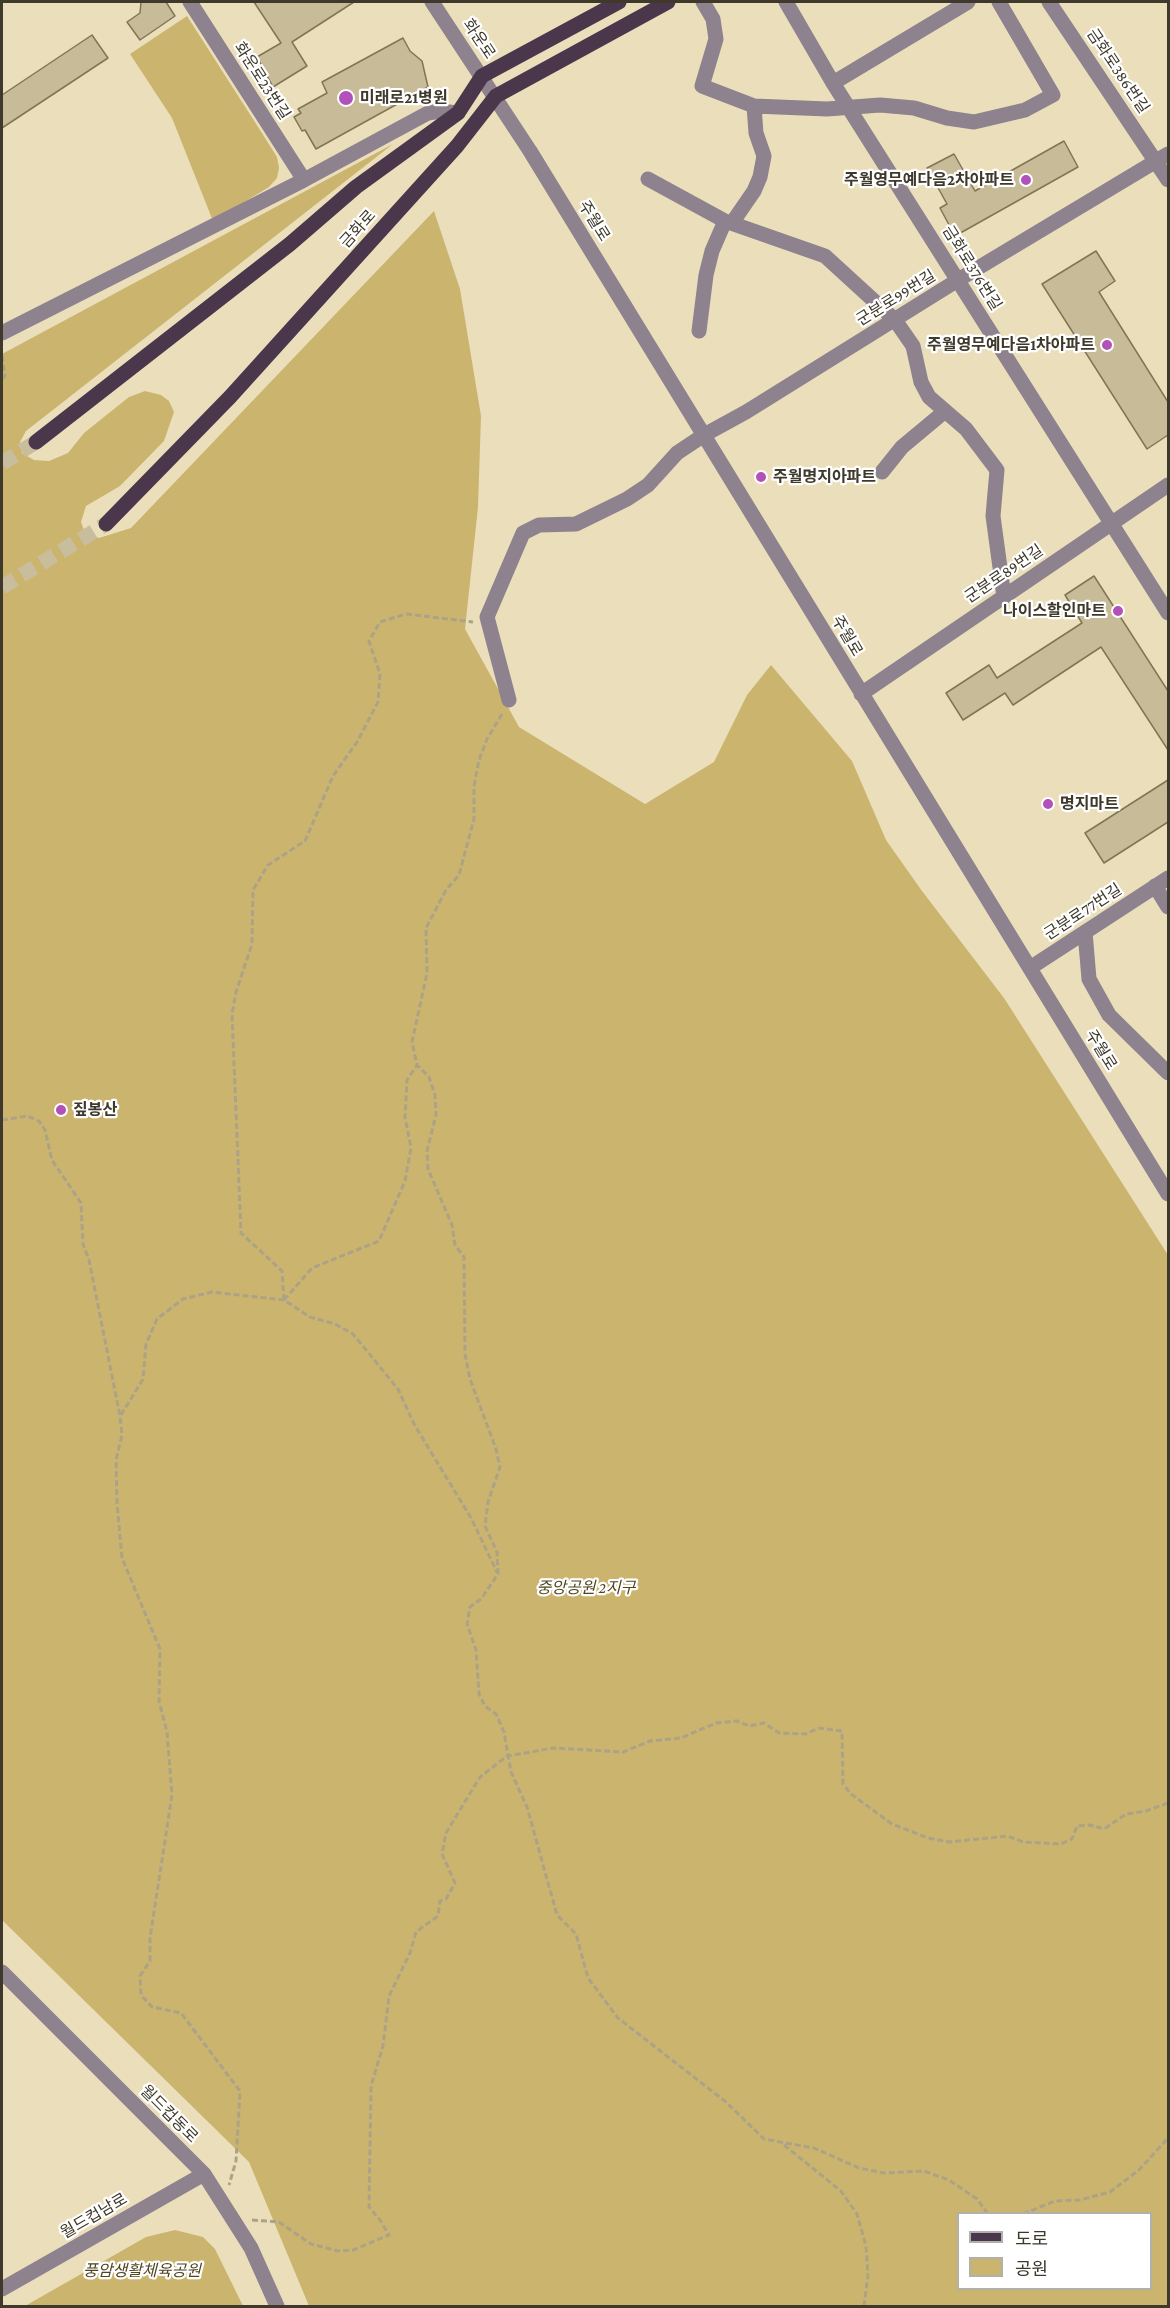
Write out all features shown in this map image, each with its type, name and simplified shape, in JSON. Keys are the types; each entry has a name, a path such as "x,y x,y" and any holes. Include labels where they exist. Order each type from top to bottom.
{"main road":[{"name":"금화로","path":"36,442 272,258 356,187 458,113 482,76 619,2"},
{"name":"금화로","path":"106,524 245,380 457,146 496,96 668,2"}],"street":[{"name":"화운로23번길","path":"190,2 304,180"},
{"name":"화운로","path":"432,2 496,96"},
{"path":"702,2 713,19 716,39 702,86 754,106 826,109 848,106 915,108 947,118 974,122 1025,110 1053,95 999,2"},
{"name":"금화로376번길","path":"786,2 833,83 1168,613"},
{"path":"833,83 968,2"},
{"name":"금화로386번길","path":"1049,2 1163,157 1168,180"},
{"name":"주월로","path":"496,96 1168,1194"},
{"path":"699,331 706,275 712,251 728,222 754,191 760,177 764,156 756,133 754,106"},
{"path":"2,333 304,180 428,113 440,111 458,113"},
{"name":"군분로99번길","path":"487,617 523,533 539,525 576,524 627,499 648,485 676,453 704,435 1163,157"},
{"path":"648,179 728,222 825,256 895,320 913,346 925,390 944,412 966,429 997,470 993,516 1004,597"},
{"path":"882,472 902,447 944,412"},
{"name":"군분로89번길","path":"861,694 1168,485"},
{"path":"487,617 509,699"},
{"name":"군분로77번길","path":"1030,968 1162,882 1168,907"},
{"path":"1086,932 1089,979 1109,1015 1168,1073"},
{"name":"월드컵동로","path":"2,1972 204,2174 251,2248 277,2307"},
{"name":"월드컵남로","path":"2,2289 204,2174"}],"path":[{"path":"2,356 5,376 2,379"},
{"path":"284,1300 282,1271 241,1233 232,1014 236,992 252,944 253,890 268,865 305,841 333,776 357,742 378,702 380,674 369,641 380,621 406,614 449,621 478,622 487,617"},
{"path":"509,699 487,739 479,760 474,786 474,819 459,875 446,890 426,927 427,973 412,1042 417,1065 429,1077 435,1095 436,1115 427,1150 428,1169 452,1225 455,1245 464,1257 465,1354 470,1378 500,1467 488,1502 485,1526 496,1552 498,1574 481,1599 470,1606 466,1624 476,1650 479,1694 485,1706 496,1714 504,1732 511,1772 527,1807 557,1915 576,1934 588,1978 618,2018 670,2061 726,2102 764,2139 814,2148 859,2168 884,2173 924,2171 949,2180 977,2199 987,2212"},
{"path":"284,1300 312,1268 379,1241 405,1181 411,1148 405,1117 407,1080 417,1065"},
{"path":"2,1120 28,1116 39,1120 45,1130 51,1160 81,1203 83,1245 89,1260 120,1416 122,1435 116,1460 122,1558 160,1649 159,1701 167,1732 172,1795 150,1938 150,1961 140,1976 141,1995 152,2007 181,2013 240,2091 236,2161 224,2204"},
{"path":"120,1416 143,1379 146,1344 158,1319 183,1299 212,1292 284,1300 310,1317 334,1324 353,1334 398,1389 414,1424 471,1518 498,1574"},
{"path":"234,2218 279,2222 311,2244 338,2251 353,2250 389,2235 369,2207 371,2086 383,2046 389,1996 410,1953 416,1932 438,1916 441,1901 446,1899 455,1884 442,1854 446,1833 480,1777 507,1756 554,1748 623,1752 650,1741 681,1738 716,1723 737,1721 749,1726 764,1723 779,1732 806,1734 819,1728 842,1731 843,1784 851,1794 892,1824 928,1838 949,1842 1008,1836 1023,1842 1061,1844 1072,1839 1077,1826 1090,1825 1104,1829 1126,1814 1168,1803"},
{"path":"1028,2212 1054,2201 1080,2200 1110,2192 1130,2178 1168,2138"},
{"path":"783,2144 841,2191 857,2214 866,2246 868,2276 864,2307"}],"green space":[{"path":"187,16 277,157 279,168 277,178 269,187 213,221 172,118 130,54"},
{"name":"중앙공원 2지구","path":"393,144 26,431 20,442 22,453 34,460 49,461 68,453 84,433 129,397 145,391 161,395 169,401 174,412 164,441 120,486 86,506 81,522 85,533 99,538 131,528 434,211 460,289 481,416 478,507 465,629 519,727 645,804 714,762 747,695 771,665 852,761 886,840 1004,998 1168,1255 1168,2306 309,2306 249,2162 2,1920 2,354"},
{"name":"풍암생활체육공원","path":"175,2230 203,2237 215,2249 243,2306 25,2306 146,2237"}],"building":[{"path":"141,2 166,2 175,16 140,40 127,22 140,13"},
{"path":"254,2 354,2 292,42 307,66 273,87 257,57 281,43"},
{"path":"92,35 108,58 2,128 2,95"},
{"path":"403,38 410,51 422,61 428,87 316,149 294,117 301,113 298,109 327,93 322,82"},
{"name":"주월영무예다음2차아파트","path":"1064,141 1078,167 955,236 940,208 947,204 927,168 954,154 975,191"},
{"name":"주월영무예다음1차아파트","path":"1096,251 1115,281 1099,292 1168,402 1168,435 1147,449 1042,284"},
{"path":"1094,576 1168,691 1168,750 1101,647 1013,705 1005,693 963,720 946,693 989,665 997,678 1082,623 1065,595"},
{"path":"1168,780 1168,822 1104,863 1085,833"}],"tunnel":[{"path":"2,463 36,442"},
{"path":"2,587 106,524"}],"place":[{"name":"미래로21병원","path":"346,98"},
{"name":"주월영무예다음2차아파트","path":"1026,180"},
{"name":"주월영무예다음1차아파트","path":"1107,345"},
{"name":"주월명지아파트","path":"761,477"},
{"name":"나이스할인마트","path":"1118,611"},
{"name":"명지마트","path":"1048,804"},
{"name":"짚봉산","path":"61,1110"}]}
